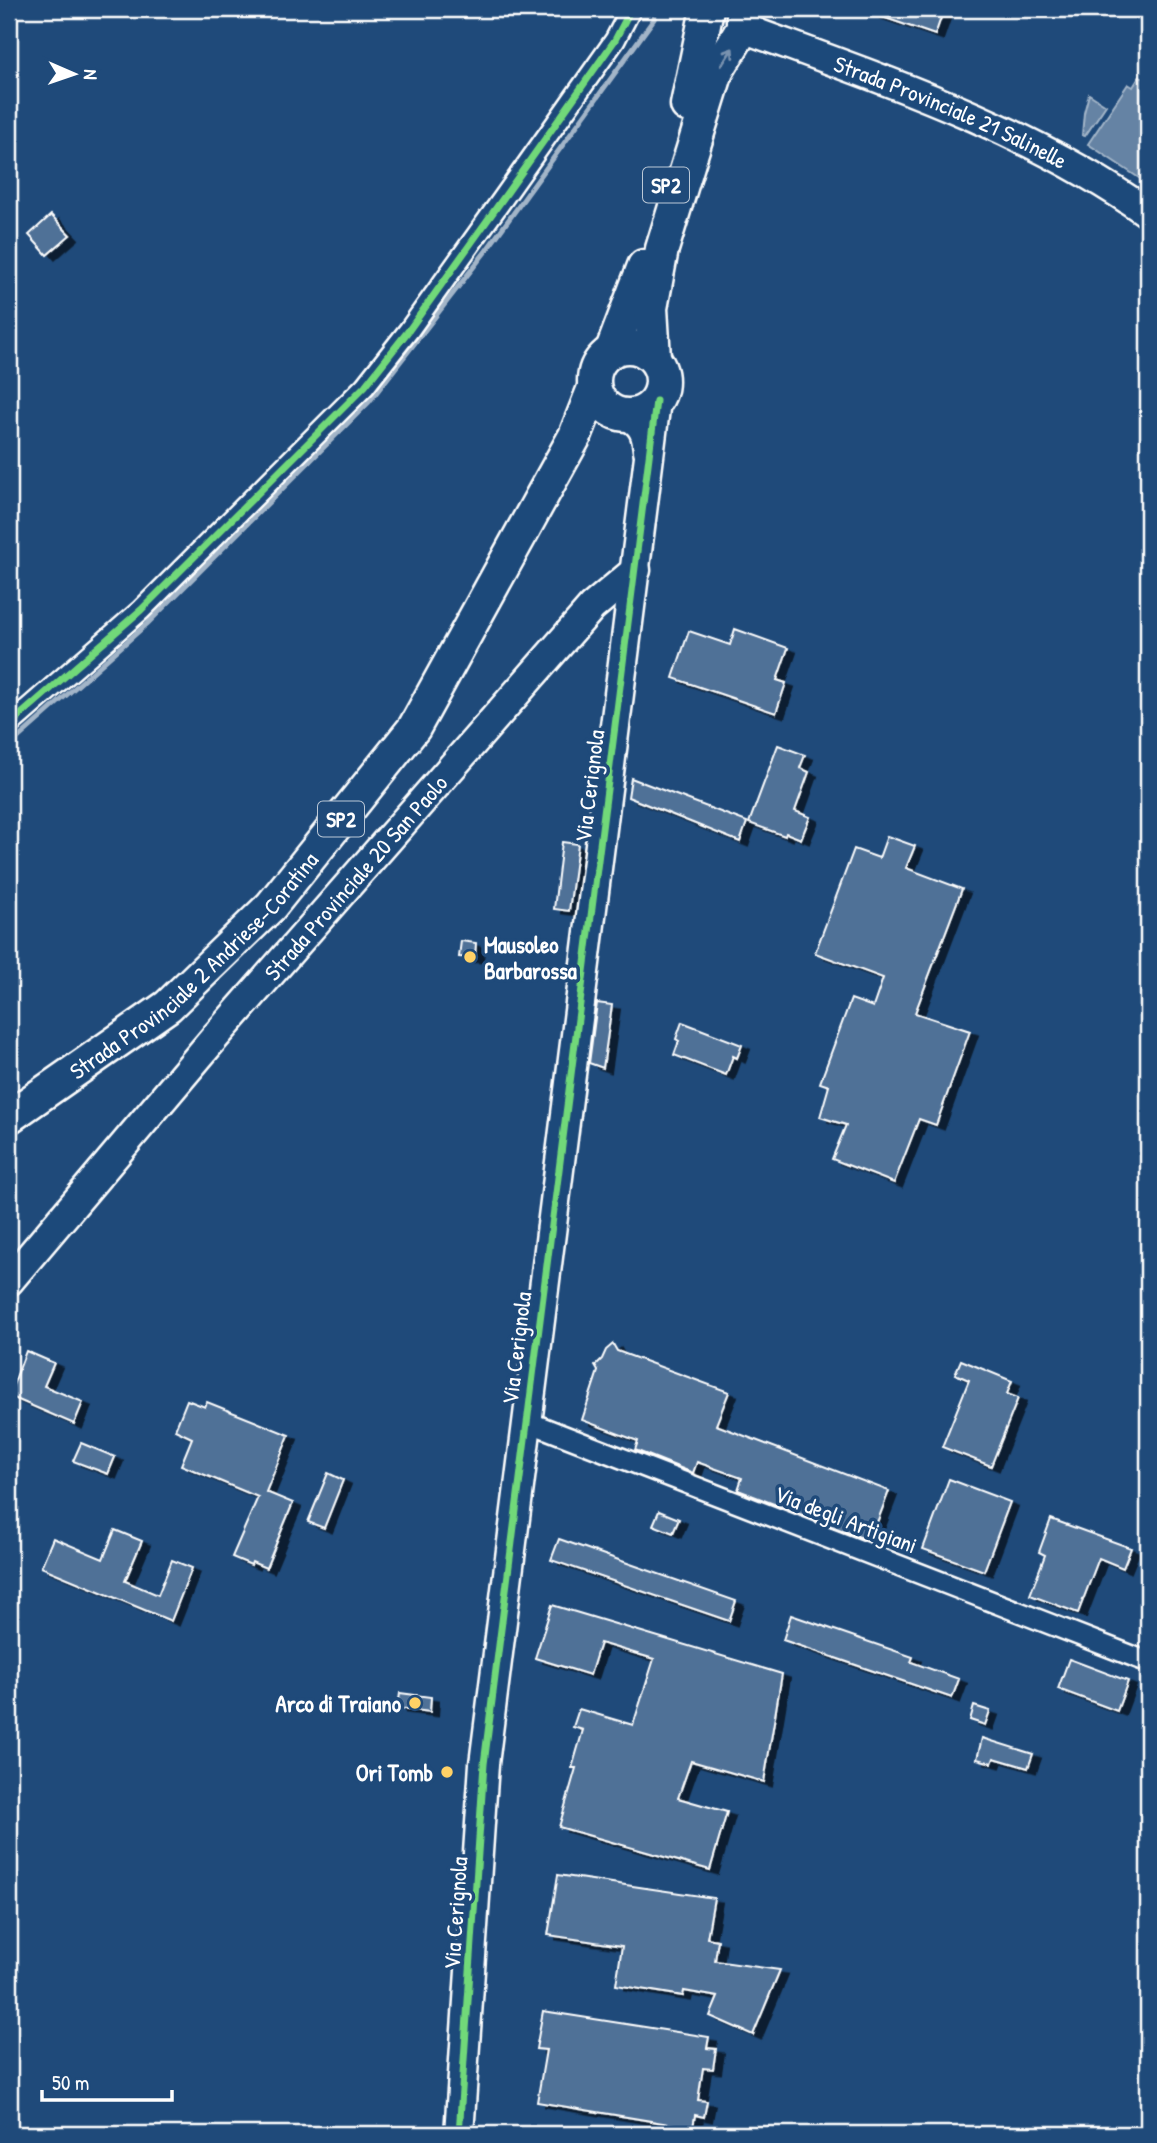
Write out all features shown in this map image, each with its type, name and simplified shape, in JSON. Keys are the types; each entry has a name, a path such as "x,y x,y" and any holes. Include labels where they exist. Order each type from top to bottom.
{"main road":[{"name":"Strada Provinciale 2 Andriese-Coratina","path":"9,1117 168,1006 271,906 414,728 575,436 594,388 597,366 612,350 643,270 692,85 699,11"},
{"name":"SP2","path":"656,401 661,391 662,379 654,358 651,308 662,249 717,71 738,40 743,18"},
{"path":"612,350 634,347 654,358"},
{"path":"594,388 601,403 620,414"},
{"path":"575,436 620,414 637,414 656,401"}],"street":[{"path":"9,725 141,610 365,386 409,330 528,164 615,40 631,9"},
{"name":"Strada Provinciale 21 Salinelle","path":"743,18 1030,144 1114,189 1148,213"},
{"path":"636,570 656,401"},
{"path":"620,414 638,422 646,432 649,453"},
{"name":"Strada Provinciale 20 San Paolo","path":"9,1281 216,1036 592,607 636,570"},
{"name":"Via Cerignola","path":"459,2134 484,1764 636,570"},
{"name":"Via degli Artigiani","path":"526,1421 1148,1662"}],"water":[{"path":"1140,76 1148,82 1148,184 1088,144 1128,84 1133,87"},
{"path":"1089,94 1106,105 1085,136 1082,135 1084,113"}],"building":[{"path":"865,9 944,9 935,35"},
{"path":"51,215 70,235 47,255 29,235"},
{"path":"735,629 788,648 777,680 786,683 776,713 673,678 689,631 730,645"},
{"path":"778,745 805,755 800,768 809,772 795,811 810,817 801,839 749,823"},
{"path":"631,778 747,822 740,842 628,797"},
{"path":"887,836 915,846 906,868 962,889 915,1013 970,1031 936,1125 919,1119 894,1183 832,1159 846,1125 820,1117 829,1086 820,1083 851,999 873,1007 883,978 815,953 854,849 879,858"},
{"path":"562,842 578,844 569,911 554,909"},
{"path":"461,941 476,943 475,958 459,957"},
{"path":"597,1003 612,1005 603,1068 589,1063"},
{"path":"682,1022 742,1045 737,1058 733,1056 726,1075 674,1055"},
{"path":"613,1344 617,1351 729,1392 716,1425 889,1491 870,1541 738,1490 742,1478 697,1462 693,1473 635,1450 638,1441 582,1420 598,1371 595,1366"},
{"path":"26,1351 54,1363 44,1386 83,1402 74,1424 9,1396"},
{"path":"961,1360 1012,1381 1007,1394 1018,1398 991,1466 942,1447 969,1380 955,1374"},
{"path":"187,1400 205,1407 207,1402 289,1435 266,1492 293,1503 266,1568 232,1557 258,1497 181,1465 192,1438 175,1430"},
{"path":"81,1443 115,1457 108,1474 73,1461"},
{"path":"328,1473 343,1480 324,1528 308,1522"},
{"path":"949,1479 1010,1502 984,1571 923,1549"},
{"path":"659,1511 679,1519 673,1533 653,1525"},
{"path":"1051,1519 1131,1548 1123,1568 1099,1558 1078,1613 1030,1595 1045,1555 1039,1552"},
{"path":"115,1530 142,1541 125,1581 158,1595 172,1560 192,1568 171,1621 41,1567 53,1538 103,1559"},
{"path":"559,1539 736,1601 729,1621 551,1560"},
{"path":"552,1605 782,1674 764,1782 691,1761 678,1798 727,1812 710,1870 559,1827 576,1768 572,1768 583,1730 573,1727 579,1709 633,1725 654,1659 600,1643 590,1675 535,1658"},
{"path":"791,1615 913,1657 911,1662 959,1679 952,1698 783,1640"},
{"path":"1069,1659 1128,1681 1117,1711 1058,1689"},
{"name":"Arco di Traiano","path":"400,1693 431,1697 430,1712 398,1708"},
{"path":"974,1706 990,1711 985,1725 970,1720"},
{"path":"982,1738 1033,1754 1028,1768 994,1758 992,1763 977,1759"},
{"path":"558,1875 714,1898 707,1938 718,1940 715,1961 780,1970 753,2035 710,2016 718,1997 684,1991 683,1996 616,1985 622,1946 548,1935"},
{"path":"543,2011 709,2037 707,2048 716,2049 713,2069 703,2068 698,2100 707,2101 704,2117 695,2115 693,2128 537,2102 546,2050 536,2049"}],"waterway":[{"path":"9,746 147,624 369,402 486,251 654,19 656,9"}],"cycle path":[{"path":"9,725 141,610 365,386 409,330 615,40 631,9"},
{"path":"459,2134 484,1764 656,401"}],"place":[{"name":"Mausoleo Barbarossa","path":"470,957"},
{"name":"Arco di Traiano","path":"415,1703"},
{"name":"Ori Tomb","path":"447,1772"}]}
